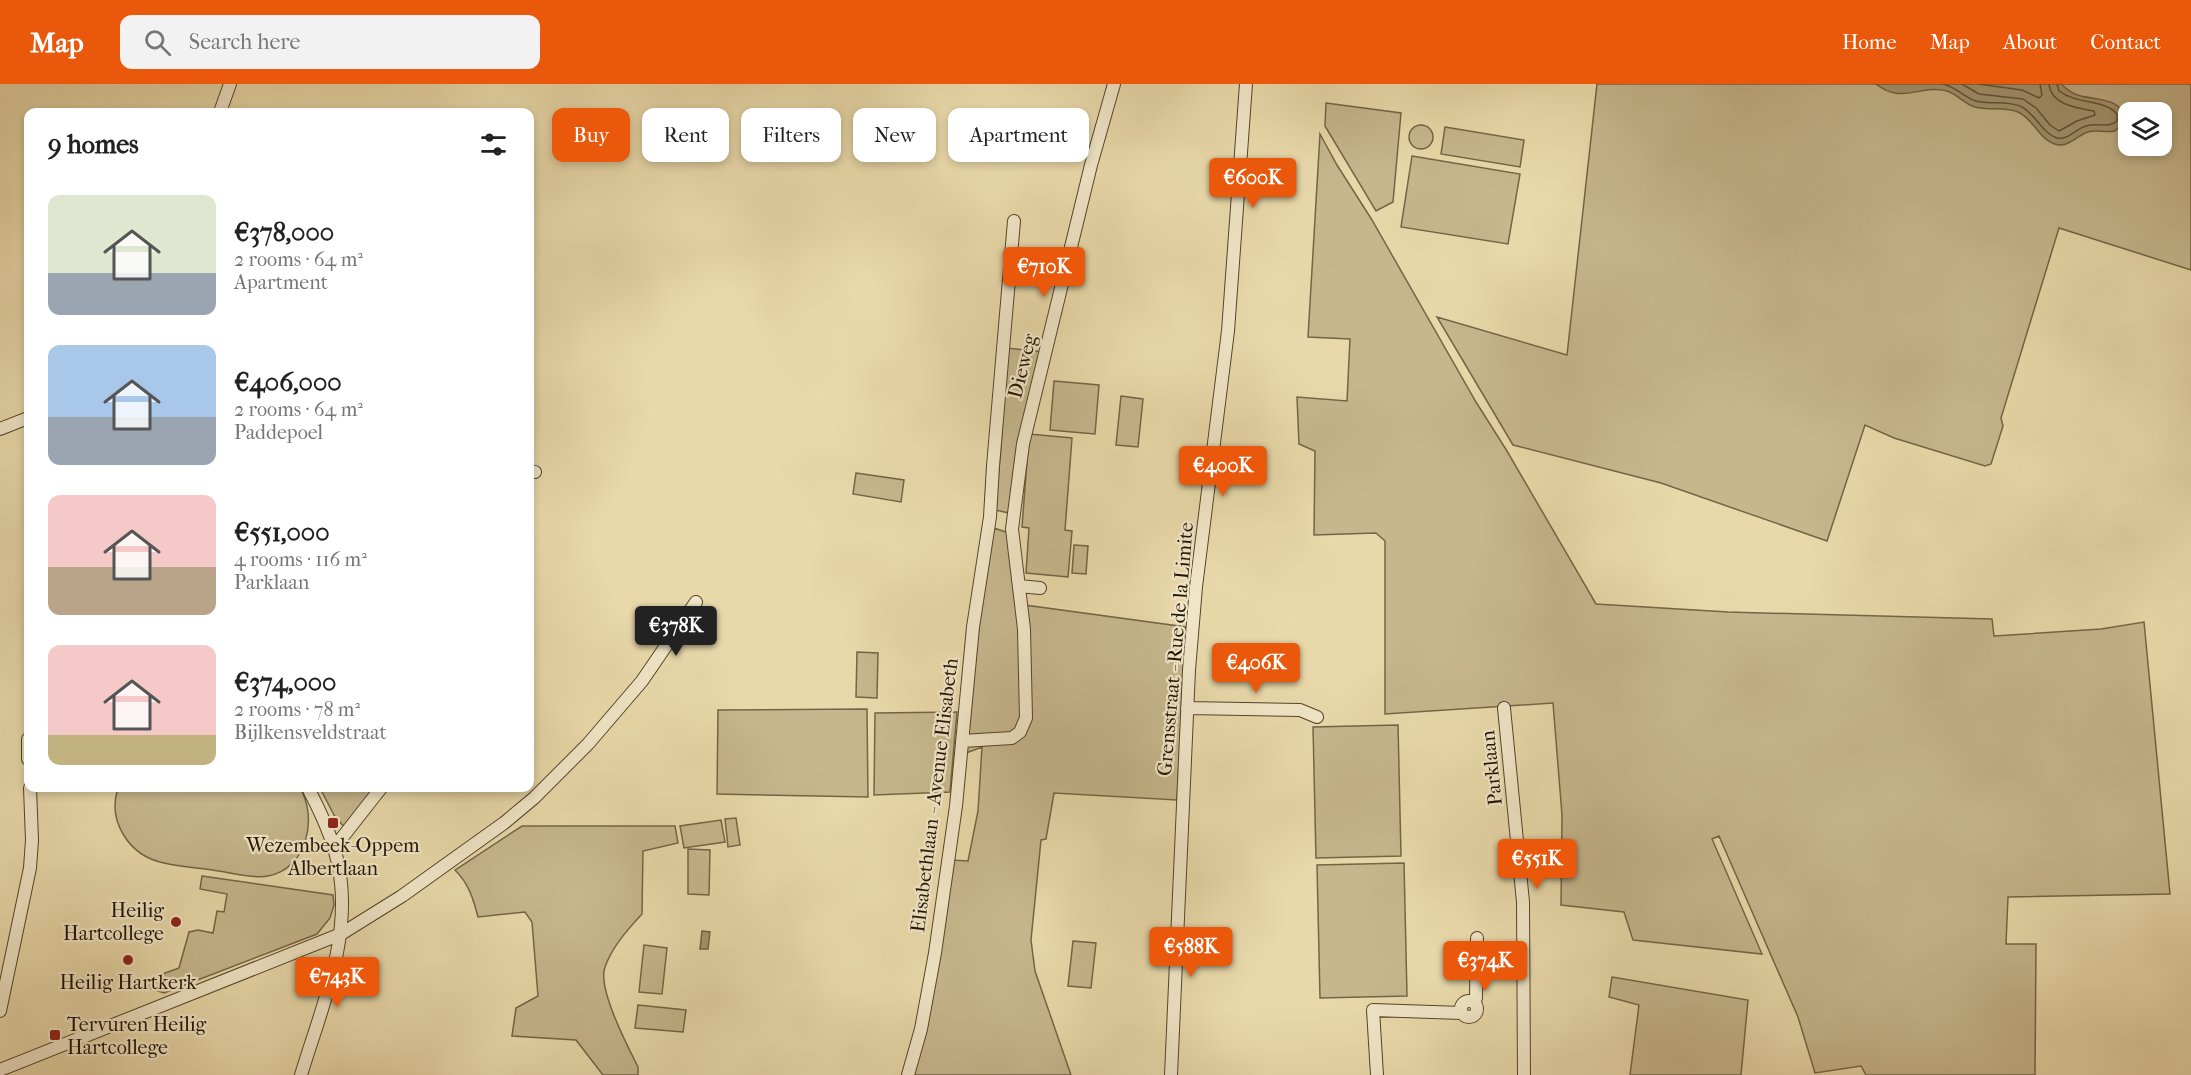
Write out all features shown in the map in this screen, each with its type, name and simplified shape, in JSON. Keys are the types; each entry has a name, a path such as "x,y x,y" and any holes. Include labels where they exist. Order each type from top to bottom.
{"street":[{"path":"221,108 230,84"},
{"name":"Dieweg","path":"962,741 1007,740 1018,734 1024,724 1027,702 1026,654 1013,520 1026,428 1091,165 1114,84"},
{"name":"Grensstraat - Rue de la Limite","path":"1172,1075 1188,708 1196,587 1228,331 1246,84"},
{"name":"Elisabethlaan - Avenue Elisabeth","path":"908,1075 921,1029 935,953 956,806 972,636 990,517 1014,221"},
{"path":"0,429 24,420"},
{"path":"990,517 1013,520"},
{"path":"1019,586 1040,588"},
{"path":"0,1070 341,934 443,868 534,798 588,744 632,695 696,602"},
{"path":"1188,708 1300,710 1317,717"},
{"name":"Parklaan","path":"1504,708 1523,902 1524,1075"},
{"path":"0,1011 30,868 32,840 30,792"},
{"path":"301,1075 334,965 341,934 342,903 339,869 334,848 327,827 310,792"},
{"path":"334,848 378,792"},
{"path":"1377,1075 1373,1010 1462,1013 1461,1007 1464,1002 1469,1000 1473,1002 1476,998 1477,938"}],"shaded area":[{"path":"1597,84 2191,84 2191,270 2059,228 2001,418 2003,426 1991,464 1985,466 1894,438 1865,425 1827,541 1661,483 1513,445 1437,317 1567,355"},
{"path":"1326,103 1401,113 1393,202 1376,211 1325,126"},
{"path":"1421,125 1430,128 1433,137 1430,146 1421,149 1412,146 1409,137 1412,128"},
{"path":"1445,127 1524,140 1520,167 1441,154"},
{"path":"1320,134 1596,604 1728,612 1992,619 1994,636 2101,629 2144,622 2170,894 2008,897 2006,944 2036,944 2035,1075 1866,1075 1861,1066 1815,1073 1798,1017 1719,836 1712,839 1762,954 1633,940 1624,912 1561,905 1562,815 1553,703 1385,714 1385,541 1376,533 1314,535 1315,451 1299,444 1297,397 1347,401 1350,339 1308,337"},
{"path":"1412,156 1520,174 1508,244 1401,227"},
{"path":"1006,348 1044,352 1009,513 995,510"},
{"path":"1054,381 1099,385 1095,434 1050,430"},
{"path":"1121,396 1143,399 1138,447 1116,445"},
{"path":"1029,434 1072,438 1065,530 1072,531 1068,577 1026,573 1029,528 1022,527"},
{"path":"856,473 904,480 901,502 853,494"},
{"path":"994,528 1015,535 1025,605 1186,627 1177,800 1054,793 1046,839 1041,840 1031,940 1035,971 1071,1075 912,1075 952,860 968,861 978,811 982,747 966,753 979,627"},
{"path":"1074,545 1088,546 1086,574 1072,573"},
{"path":"857,652 878,653 877,698 856,697"},
{"path":"867,709 868,797 717,794 718,710"},
{"path":"957,712 950,792 874,795 875,713"},
{"path":"1398,725 1401,856 1316,858 1313,727"},
{"path":"117,792 302,792 308,813 308,827 300,853 292,864 268,876 250,876 177,866 152,859 131,845 118,824 115,800"},
{"path":"322,792 373,792 345,828 334,815"},
{"path":"736,818 740,845 728,847 725,819"},
{"path":"721,820 725,842 684,848 680,826"},
{"path":"522,826 675,826 678,843 643,851 642,914 616,945 605,967 605,989 609,1003 638,1067 638,1075 603,1075 576,1040 512,1036 516,1008 538,996 532,922 525,912 478,917 470,892 455,870"},
{"path":"688,849 710,850 709,895 688,894"},
{"path":"1404,863 1407,996 1320,998 1317,865"},
{"path":"202,876 333,895 334,905 330,918 317,934 164,993 146,987 149,979 179,968 189,932 198,930 213,933 217,911 224,912 227,894 200,889"},
{"path":"1073,941 1096,943 1091,988 1068,986"},
{"path":"644,945 667,948 662,994 639,992"},
{"path":"1612,977 1748,1000 1741,1075 1630,1075 1639,1005 1609,997"},
{"path":"638,1005 686,1010 683,1032 635,1028"}],"water":[{"path":"1876,84 2061,84 2078,95 2115,104 2118,106 2118,128 2108,132 2088,132 2066,144 2059,145 2047,140 2030,121 2015,111 1975,107 1947,91 1928,90 1903,94 1885,90"},
{"path":"702,931 710,932 708,949 700,949"}],"place":[{"name":"Wezembeek-Oppem Albertlaan","path":"333,823"},
{"name":"Heilig Hartcollege","path":"176,922"},
{"name":"Heilig Hartkerk","path":"128,960"},
{"name":"Tervuren Heilig Hartcollege","path":"55,1035"}]}
